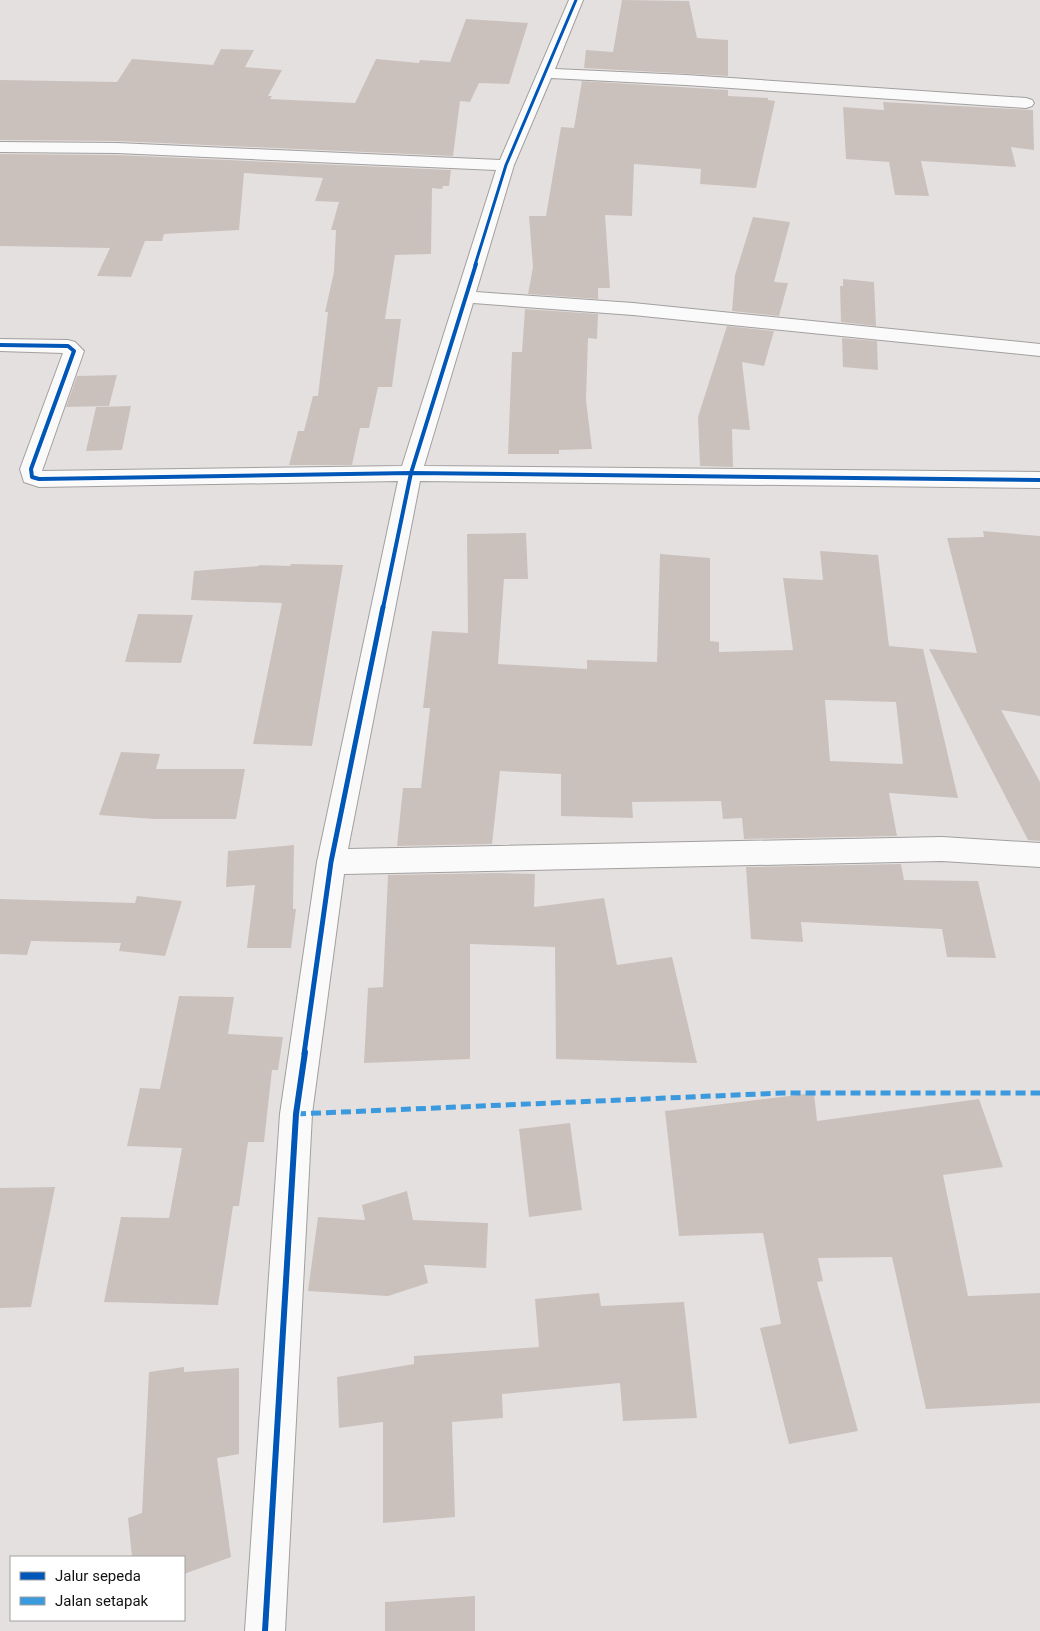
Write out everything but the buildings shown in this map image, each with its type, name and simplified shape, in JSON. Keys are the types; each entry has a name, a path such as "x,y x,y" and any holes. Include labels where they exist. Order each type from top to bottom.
{"street":[{"path":"265,1631 296,1114 331,862 411,474 506,165 576,0"},
{"path":"546,73 686,80 1026,104"},
{"path":"0,147 117,148 506,165"},
{"path":"466,297 633,309 1040,350"},
{"path":"0,345 68,346 74,351 31,469 32,477 39,479 411,474 1040,480"},
{"path":"331,862 942,849 1040,855"}],"marked path":[{"path":"296,1114 783,1093 1040,1093"}],"cycle path":[{"path":"265,1631 296,1114 331,862 411,473 506,165 576,0"},
{"path":"0,345 68,346 74,351 31,469 32,477 39,479 411,473 1040,480"}]}
